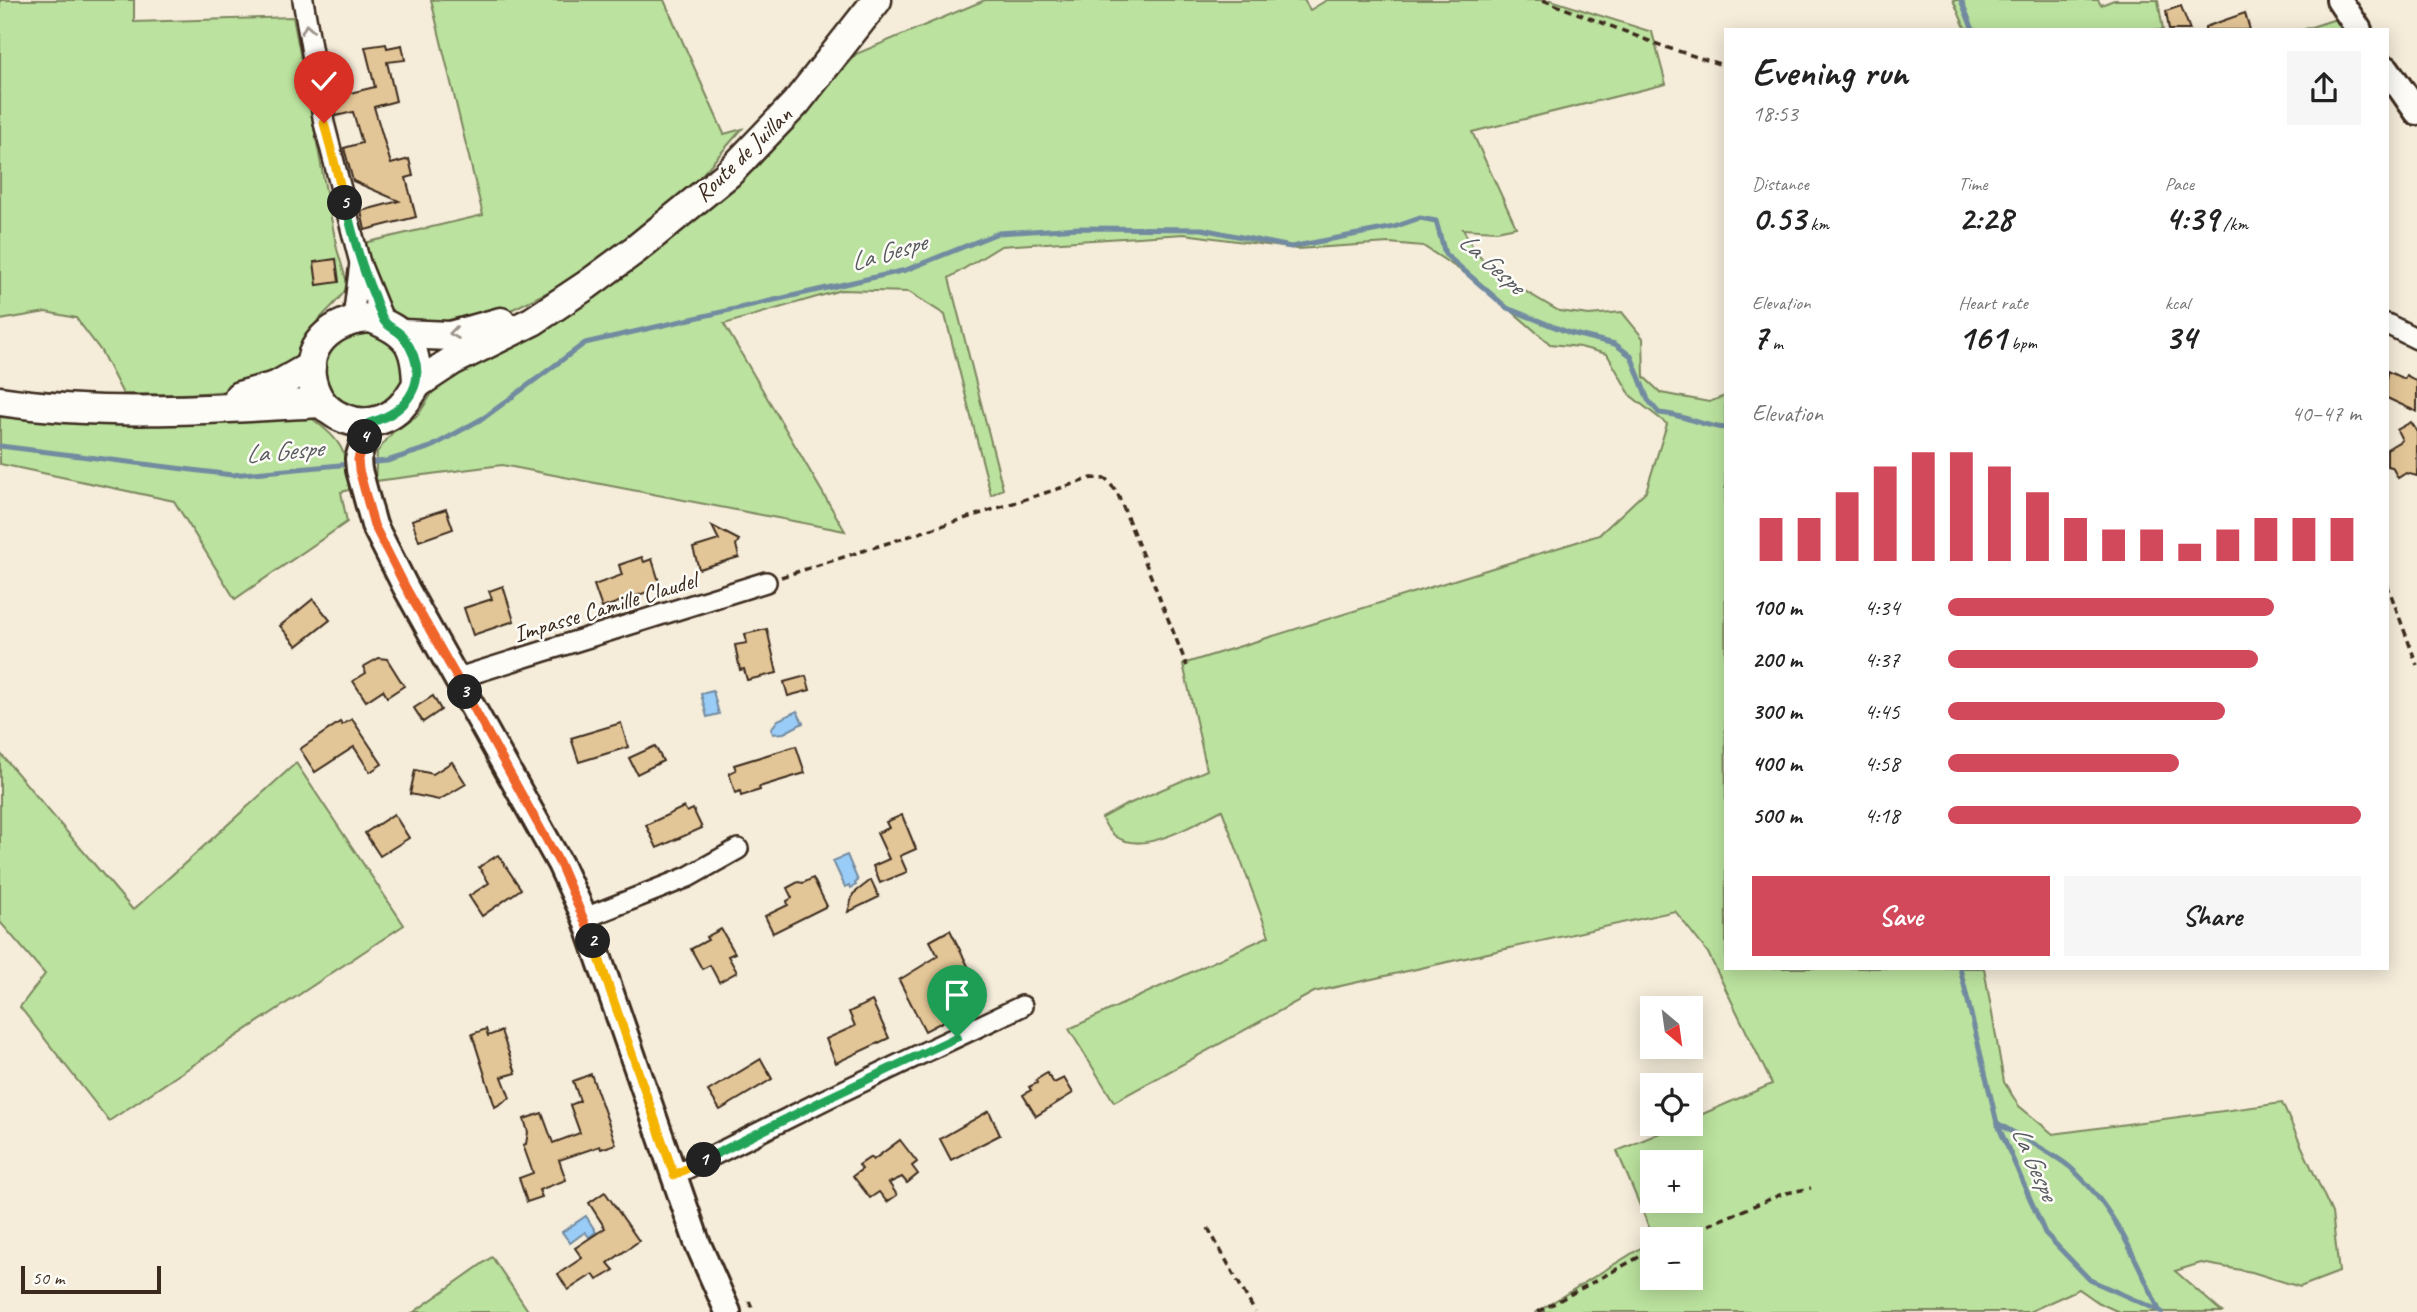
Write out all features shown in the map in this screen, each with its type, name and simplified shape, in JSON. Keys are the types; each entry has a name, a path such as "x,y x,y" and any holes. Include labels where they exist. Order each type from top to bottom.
{"main road":[{"name":"Route de Juillan","path":"417,384 452,360 533,321 587,285 728,174 796,103 877,0"},
{"name":"Route de Juillan","path":"394,329 450,335 497,324 587,285"},
{"path":"372,318 394,329 412,349 417,384 397,411 387,418 356,423 339,417 322,403 313,387 311,366 316,348 323,337 337,325 353,319 372,318"},
{"path":"182,410 276,386 311,366"},
{"path":"0,401 36,407 104,410 182,410 322,403"}],"street":[{"path":"303,0 324,123 360,263 394,329"},
{"path":"2339,0 2358,28"},
{"path":"2389,72 2417,112"},
{"path":"353,319 360,263"},
{"path":"2389,325 2417,339"},
{"path":"369,423 360,470 374,525 406,588 560,864 585,918 697,1242 728,1312"},
{"name":"Impasse Camille Claudel","path":"458,678 766,582"},
{"path":"585,918 688,877 738,849"},
{"path":"674,1175 1022,1006"}],"path":[{"path":"1543,0 1665,47 1724,65"},
{"path":"766,582 1092,478 1106,479 1117,492 1187,666"},
{"path":"2389,589 2417,665"},
{"path":"1703,1227 1782,1194 1811,1188"},
{"path":"1208,1228 1255,1312"},
{"path":"1538,1312 1640,1257"}],"green space":[{"path":"0,0 134,0 134,22 293,17 337,249 348,286 313,326 284,371 244,388 224,391 123,394 101,351 76,318 46,312 0,320"},
{"path":"431,0 664,0 724,134 742,129 693,185 623,244 550,291 513,309 453,327 408,324 394,314 386,301 364,243 483,215"},
{"path":"985,0 1304,0 1310,10 1327,0 1551,0 1652,32 1666,84 1472,132 1516,227 1497,231 1463,229 1476,253 1499,276 1559,311 1589,315 1622,312 1643,338 1644,377 1661,393 1709,402 1724,396 1724,970 1984,970 2004,1082 2019,1106 2053,1134 2282,1103 2332,1213 2339,1272 2300,1287 2252,1272 2201,1263 2175,1271 2222,1312 2119,1312 2099,1303 2079,1289 2029,1312 1537,1312 1640,1248 1640,1290 1703,1290 1703,1227 1649,1227 1643,1213 1703,1213 1703,1150 1640,1150 1640,1206 1617,1151 1653,1136 1703,1136 1703,1114 1772,1084 1708,953 1675,911 1314,992 1114,1102 1069,1029 1269,936 1222,810 1176,833 1141,843 1125,841 1112,833 1102,818 1207,770 1183,664 1599,535 1646,491 1667,424 1631,396 1607,354 1580,347 1550,344 1477,281 1423,246 1389,243 1297,249 1184,234 1001,246 949,278 1003,489 991,495 945,315 909,292 841,290 724,324 845,531 502,465 375,481 377,452 393,432 418,415 442,378 618,278 756,168 856,54"},
{"path":"1953,0 2098,0 2101,5 2114,0 2158,0 2163,28 1965,28"},
{"path":"2336,19 2342,28 2308,28"},
{"path":"372,330 401,349 408,381 388,408 345,409 327,386 324,378 325,361 334,346 347,335"},
{"path":"306,414 334,438 344,454 349,490 341,492 347,522 235,599 174,501 0,464 0,417 144,423"},
{"path":"0,753 133,910 296,763 404,925 109,1121 20,1007 45,974 0,922"},
{"path":"492,1257 529,1312 414,1312"}],"water":[{"path":"713,691 719,714 707,717 701,694"},
{"path":"797,711 803,723 784,733 773,734 771,729 778,720"},
{"path":"847,855 858,881 851,888 849,885 845,887 833,861"},
{"path":"586,1216 596,1232 589,1237 585,1232 570,1243 562,1232"}],"building":[{"path":"2181,6 2189,28 2169,28 2166,11"},
{"path":"2245,13 2249,28 2205,28"},
{"path":"386,44 387,48 402,45 405,60 387,62 396,101 374,107 391,164 409,159 413,176 406,178 416,217 365,230 361,211 399,201 353,181 344,148 362,143 353,112 336,116 333,97 375,87 365,47"},
{"path":"336,259 339,282 317,285 314,262"},
{"path":"2389,372 2404,379 2406,375 2417,381 2417,412 2389,399"},
{"path":"2411,422 2417,431 2417,476 2406,473 2398,478 2389,466 2389,448 2402,440 2397,430"},
{"path":"446,509 453,529 419,541 412,520"},
{"path":"712,526 739,540 736,545 739,557 699,569 693,548 719,540"},
{"path":"642,557 644,562 652,559 660,585 602,608 594,585 622,575 619,565"},
{"path":"503,586 514,621 473,635 464,608 492,599 489,591"},
{"path":"313,599 330,620 297,646 280,626"},
{"path":"767,629 777,673 747,680 744,669 740,670 735,645 747,643 745,634"},
{"path":"379,658 387,659 404,686 387,697 383,690 366,701 353,681 366,673 363,667"},
{"path":"806,676 810,690 788,696 784,682"},
{"path":"433,696 441,710 423,722 414,708"},
{"path":"352,719 382,764 370,772 354,747 315,772 300,749 340,722 342,725"},
{"path":"621,723 628,747 579,762 571,738"},
{"path":"655,746 663,761 637,774 629,758"},
{"path":"796,746 805,773 759,787 760,790 741,796 740,791 735,793 729,773 736,770 734,765"},
{"path":"452,762 466,784 439,800 410,794 415,770 433,774"},
{"path":"684,807 687,812 693,809 702,828 657,848 646,825"},
{"path":"394,814 409,838 380,856 365,833"},
{"path":"902,815 916,849 900,856 907,872 880,883 873,866 889,859 877,833 889,828 886,822"},
{"path":"498,855 521,889 482,916 469,896 489,883 479,867"},
{"path":"813,878 827,906 773,933 765,916 788,905 787,901 792,898 787,888"},
{"path":"871,880 879,897 848,912 853,894"},
{"path":"721,929 735,953 728,956 737,972 719,982 710,965 702,969 691,949"},
{"path":"950,930 969,968 954,975 957,980 931,994 944,1021 925,1031 899,980 938,956 930,941"},
{"path":"872,1001 889,1038 836,1063 826,1039 855,1026 849,1012"},
{"path":"486,1029 488,1036 501,1031 516,1073 502,1077 510,1098 495,1107 472,1034"},
{"path":"761,1059 772,1079 720,1110 708,1091"},
{"path":"1047,1073 1054,1083 1064,1078 1073,1093 1036,1116 1023,1095 1031,1090 1029,1087 1037,1083 1036,1080"},
{"path":"591,1074 616,1144 601,1149 600,1146 559,1160 566,1180 539,1190 542,1197 527,1202 519,1178 533,1173 523,1145 526,1144 528,1132 524,1119 542,1113 553,1143 580,1133 570,1105 580,1101 573,1081"},
{"path":"989,1111 1000,1135 951,1160 940,1139"},
{"path":"900,1140 917,1162 912,1166 918,1174 907,1183 902,1177 889,1183 897,1195 887,1202 879,1192 870,1198 853,1176 862,1169 859,1165 871,1157 873,1160"},
{"path":"605,1192 639,1241 608,1263 614,1270 597,1280 593,1274 568,1290 558,1274 582,1258 575,1248 605,1228 589,1203"}],"waterway":[{"path":"1961,0 1972,28"},
{"name":"La Gespe","path":"365,463 387,461 431,447 485,417 585,343 906,270 998,233 1079,228 1202,229 1291,247 1394,227 1420,218 1436,221 1445,254 1507,308 1570,333 1615,344 1631,356 1648,400 1659,413 1724,428"},
{"name":"La Gespe","path":"0,446 232,475 351,464"},
{"name":"La Gespe","path":"1960,970 1997,1123 2045,1233 2090,1280 2162,1312"},
{"path":"1997,1123 2055,1156 2071,1168 2100,1199 2123,1234 2159,1310"}],"route":[{"path":"324,123 360,263 386,324 402,334 412,349 417,371 417,384 397,411 387,418 369,423 358,459 361,481 374,525 406,588 560,864 585,918 674,1175 957,1037"}]}
